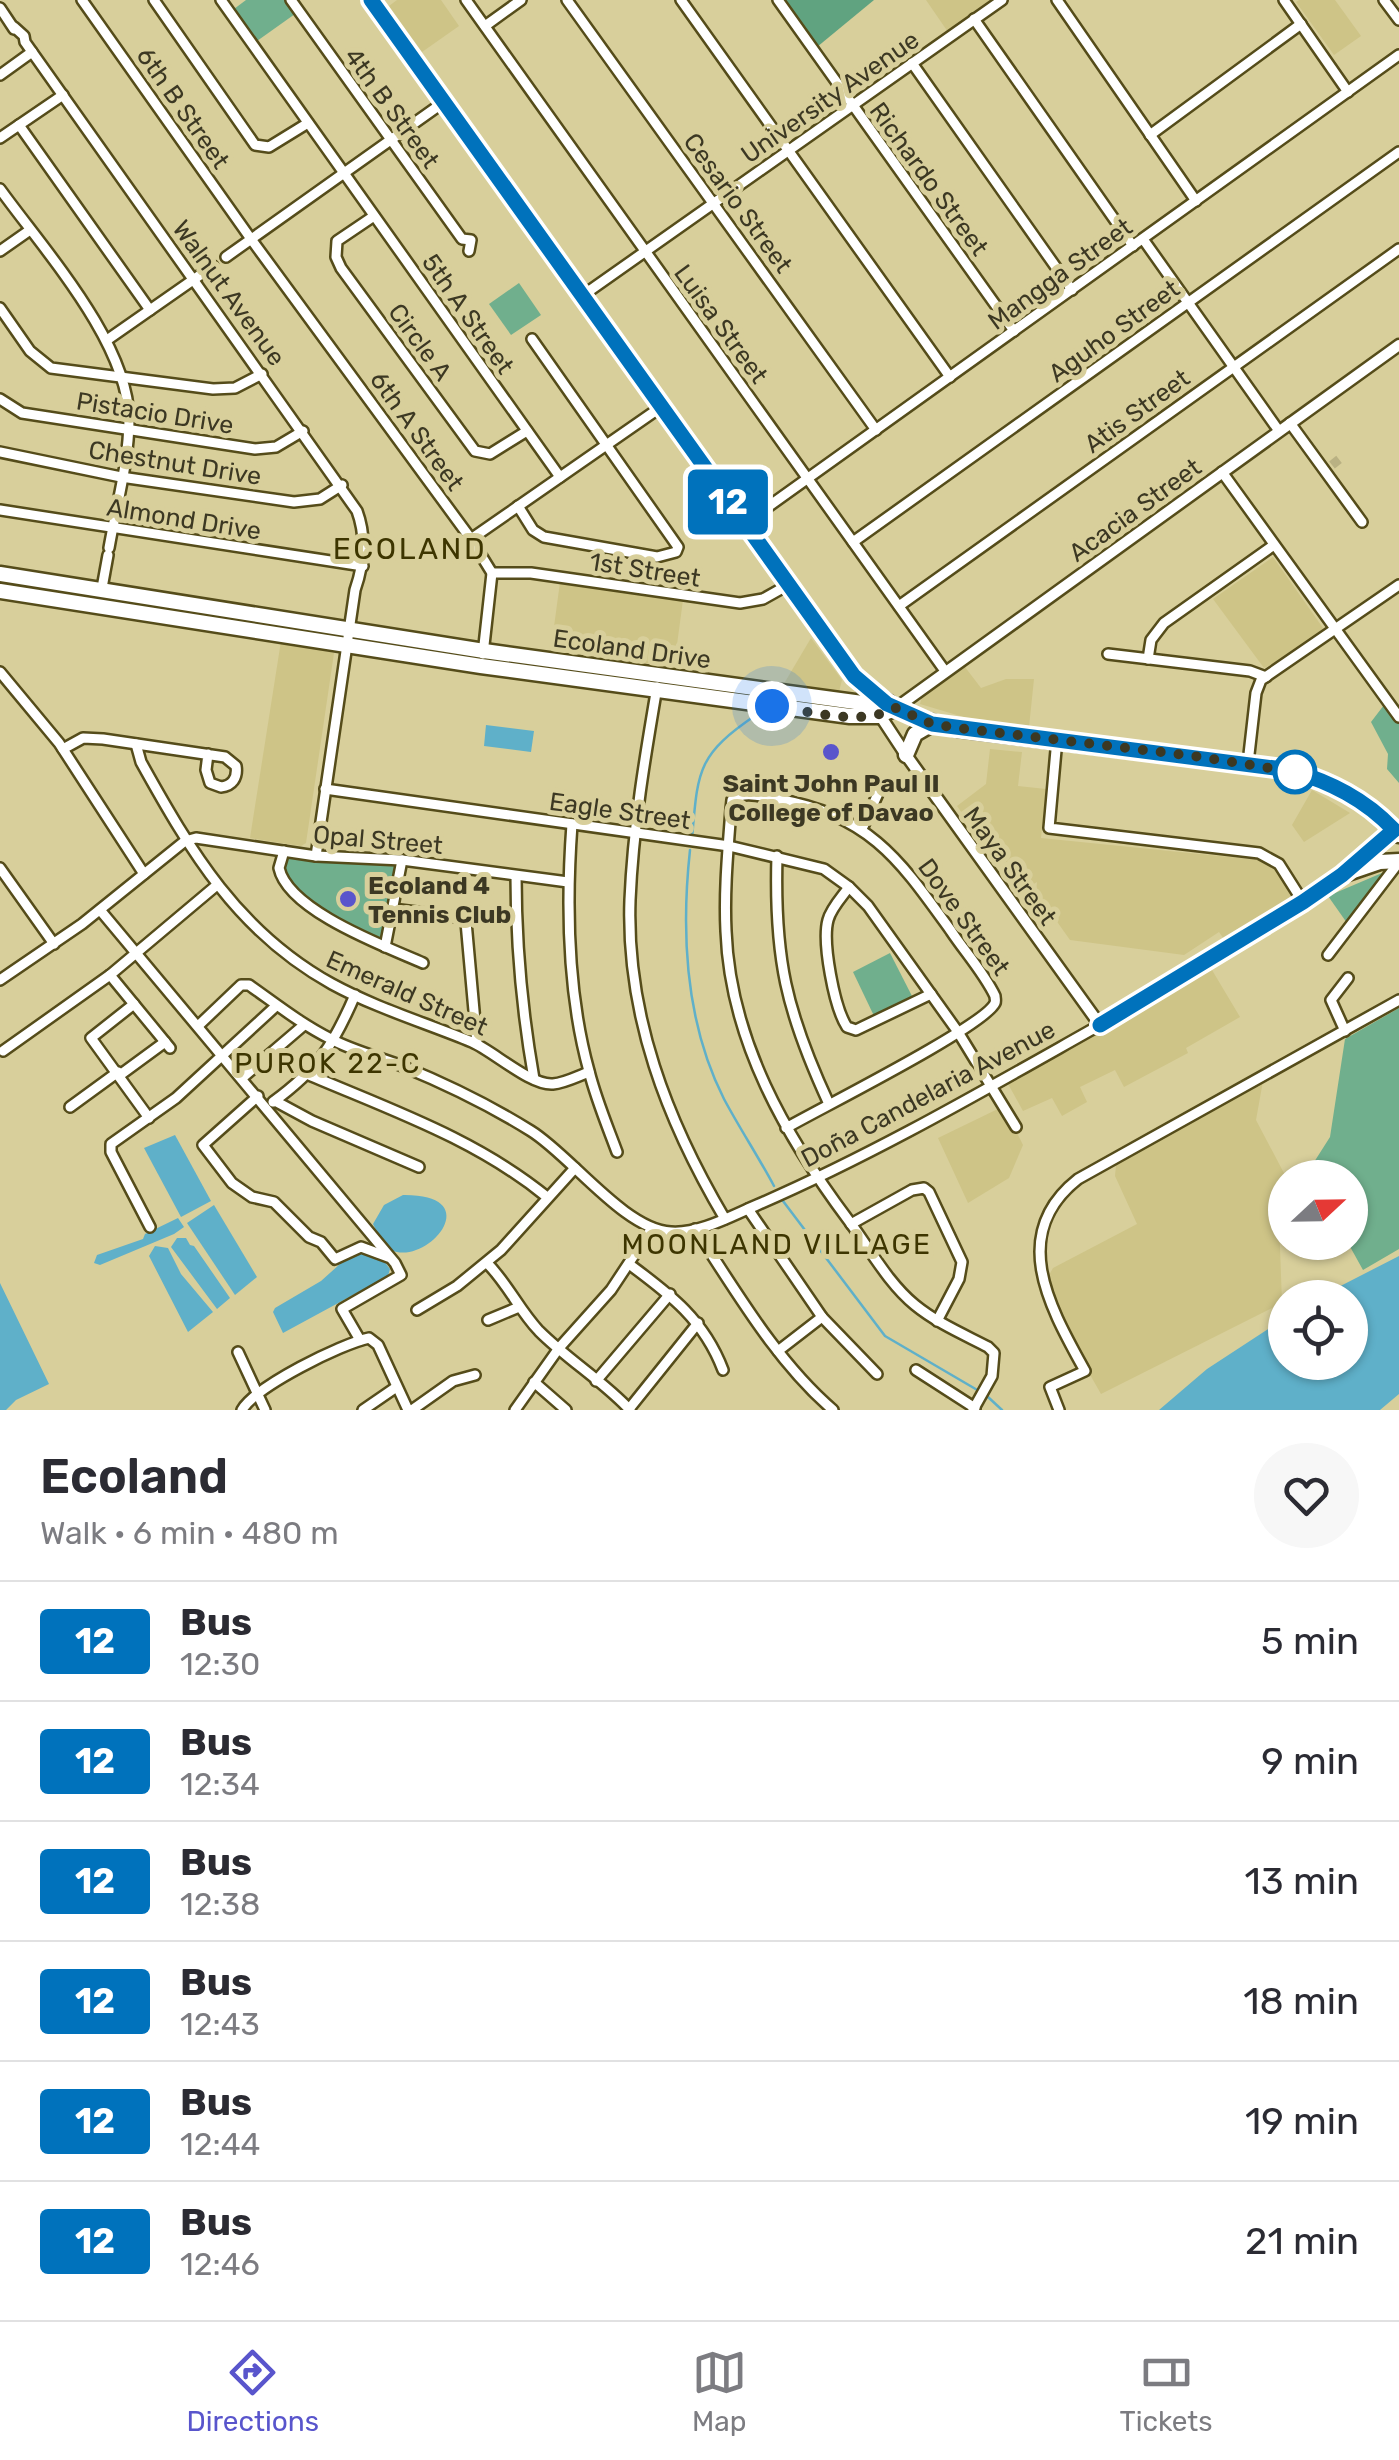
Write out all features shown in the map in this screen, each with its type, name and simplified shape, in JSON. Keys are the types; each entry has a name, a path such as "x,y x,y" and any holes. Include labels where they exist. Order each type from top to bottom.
{"main road":[{"path":"378,2 444,102 857,680 896,708 932,724 1290,770 1334,785 1397,832"},
{"name":"Ecoland Drive","path":"0,574 350,629 482,659"},
{"name":"Ecoland Drive","path":"0,591 348,645 874,709 896,708"},
{"path":"906,755 914,736 932,724"},
{"path":"1342,875 1380,862 1399,862"}],"street":[{"name":"6th B Street","path":"82,0 251,239"},
{"path":"154,0 255,145 269,147 308,123"},
{"name":"5th A Street","path":"221,0 560,478"},
{"name":"4th B Street","path":"291,0 462,239"},
{"name":"Luisa Street","path":"466,0 945,671"},
{"path":"484,26 521,0"},
{"name":"Cesario Street","path":"567,0 876,430"},
{"path":"682,0 950,377"},
{"name":"Richardo Street","path":"778,0 1014,331"},
{"name":"University Avenue","path":"582,296 1002,0"},
{"path":"1056,0 1196,201"},
{"path":"1284,0 1348,92"},
{"path":"1384,0 1399,20"},
{"name":"Walnut Avenue","path":"0,8 342,485 361,522 363,566 356,584 316,856"},
{"path":"974,19 1133,246"},
{"path":"1150,134 1301,24"},
{"path":"0,75 32,52"},
{"name":"Mangga Street","path":"744,524 1399,55"},
{"path":"912,63 1072,290"},
{"path":"0,138 63,95"},
{"path":"226,256 444,102"},
{"path":"20,125 150,310"},
{"name":"Aguho Street","path":"853,542 1399,152"},
{"path":"1,192 107,340 121,379 128,430 102,588"},
{"name":"Circle A","path":"374,216 337,242 336,257 341,268 475,451 490,454 527,431"},
{"path":"0,251 30,230"},
{"name":"6th A Street","path":"251,239 471,538 492,573"},
{"path":"1143,239 1279,431"},
{"name":"Atis Street","path":"899,606 1399,249"},
{"path":"107,340 213,266"},
{"path":"0,308 30,351 44,365 59,370 224,390 242,386 262,374"},
{"path":"518,506 533,530 544,538 657,557 676,552 676,542 532,339"},
{"name":"Acacia Street","path":"896,708 1399,345"},
{"name":"Pistacio Drive","path":"0,399 22,413 266,449 304,431"},
{"path":"471,538 661,407"},
{"path":"1290,423 1328,467 1363,517"},
{"name":"Chestnut Drive","path":"0,452 121,476 304,502 320,499 342,485"},
{"path":"1222,472 1399,716"},
{"name":"Almond Drive","path":"0,510 363,566"},
{"path":"1148,659 1150,640 1164,623 1274,545"},
{"path":"482,659 492,573"},
{"name":"1st Street","path":"492,573 531,573 740,604 763,599 788,585"},
{"path":"1248,763 1256,692 1266,677 1399,584"},
{"path":"1108,654 1250,671 1266,677"},
{"path":"2,674 62,749 144,874"},
{"name":"Maya Street","path":"857,680 906,755 1100,1025"},
{"path":"658,683 634,834 630,918 637,998 668,1109 724,1218"},
{"path":"62,749 88,738 208,754"},
{"path":"1057,739 1050,828 1259,853 1278,864 1303,902"},
{"name":"Emerald Street","path":"136,744 140,762 184,841 216,886 282,950 314,974 355,995 477,1044 534,1079"},
{"path":"862,828 881,787"},
{"name":"Eagle Street","path":"326,789 728,846 824,869 849,886 868,906 958,1032 1016,1127"},
{"name":"Dove Street","path":"728,846 732,800 742,794 831,812 862,828 910,875 993,991 994,1004 958,1032"},
{"path":"572,824 568,882 570,956 589,1072 617,1152"},
{"name":"Doña Candelaria Avenue","path":"694,1229 816,1178 1100,1025 1303,902 1397,832"},
{"name":"Opal Street","path":"184,841 202,838 316,856 402,860 568,882"},
{"path":"0,980 100,910 184,841"},
{"path":"728,846 726,934 730,968 755,1062 786,1128 816,1178 899,1290 938,1322 988,1346 994,1353 992,1376 974,1409 916,1370"},
{"path":"284,851 278,868 286,885 328,919 423,963"},
{"path":"777,856 775,918 780,968 808,1058 829,1104"},
{"path":"385,947 402,860"},
{"path":"1328,955 1399,862"},
{"path":"0,868 54,944"},
{"path":"516,876 523,1018 534,1079 554,1084 589,1072"},
{"path":"3,1050 110,975 216,886"},
{"path":"849,886 831,912 826,933 836,998 847,1027 861,1028 931,994"},
{"path":"392,909 457,917 466,922 477,1044"},
{"path":"100,910 258,1096 420,1167"},
{"path":"70,1107 168,1045 110,975"},
{"path":"1345,1031 1331,1000 1348,978"},
{"path":"198,1026 244,984 335,1042 454,1090 529,1130 593,1185 652,1228 674,1233 694,1229 778,1351 833,1410"},
{"path":"270,1103 307,1074 335,1042 355,995"},
{"path":"1059,1410 1050,1387 1085,1371 1046,1299 1042,1280 1042,1244 1056,1198 1078,1178 1399,1000"},
{"path":"134,1004 91,1038 150,1118"},
{"path":"150,1228 110,1148 114,1140 150,1118 276,1006"},
{"path":"242,1078 304,1024"},
{"path":"786,1128 958,1032"},
{"path":"307,1074 427,1123 515,1171 547,1198"},
{"path":"258,1096 203,1146 224,1174 252,1198 274,1202 336,1258 361,1246 391,1257"},
{"path":"270,1103 309,1162 391,1257 401,1275 342,1308 360,1340"},
{"path":"417,1310 487,1262 576,1168"},
{"path":"851,1224 912,1190 924,1188 929,1192 962,1262 959,1279 938,1322"},
{"path":"748,1209 822,1316 877,1374"},
{"path":"515,1410 559,1348 597,1308 652,1228"},
{"path":"487,1262 503,1278 519,1307 559,1348 630,1409 698,1323"},
{"path":"629,1264 670,1294 698,1323 711,1340 723,1370"},
{"path":"596,1380 670,1294"},
{"path":"488,1320 519,1307"},
{"path":"778,1351 822,1316"},
{"path":"242,1410 258,1393 360,1340 373,1339 410,1410 453,1381 475,1375"},
{"path":"238,1352 265,1410"},
{"path":"534,1382 566,1410"},
{"path":"364,1410 396,1388"}],"shaded area":[{"path":"397,0 441,0 459,26 422,52 389,6"},
{"path":"926,0 993,0 948,32"},
{"path":"1335,0 1361,36 1334,55 1296,2"},
{"path":"1273,557 1323,628 1264,668 1213,599"},
{"path":"560,582 683,600 674,667 551,649"},
{"path":"811,638 842,680 839,692 782,687"},
{"path":"281,641 334,653 306,843 301,846 250,838"},
{"path":"965,667 981,688 1006,679 1034,679 1029,727 977,721 920,704 922,697"},
{"path":"990,749 1022,752 1018,786 1046,789 1041,838 1259,860 1274,868 1292,897 1224,939 1219,932 1184,955 1070,940 1036,892 1037,882 1019,893 957,806 986,784"},
{"path":"1312,790 1350,813 1304,842 1292,825"},
{"path":"1209,965 1240,1017 1186,1048 1188,1053 1124,1087 1115,1070 1080,1087 1087,1102 1062,1116 1052,1098 1023,1111 1007,1082"},
{"path":"1263,1081 1256,1120 1277,1160 1268,1160 1268,1260 1280,1260 1281,1280 1268,1280 1268,1310 1101,1394 1051,1306 1044,1284 1053,1268 1137,1224 1115,1176 1116,1165"},
{"path":"1004,1106 1023,1145 1009,1178 968,1203 938,1138"}],"green space":[{"path":"246,0 286,0 295,14 257,41 234,9"},
{"path":"783,0 874,0 817,47"},
{"path":"519,283 541,315 511,335 489,304"},
{"path":"1384,705 1399,722 1399,783 1387,769 1388,754 1371,722"},
{"name":"Ecoland 4 Tennis Club","path":"285,858 395,865 380,944 301,895 282,872"},
{"path":"1389,870 1347,923 1328,896"},
{"path":"890,953 913,998 875,1018 853,972"},
{"path":"1399,1008 1399,1249 1363,1270 1357,1260 1368,1260 1368,1160 1315,1160 1330,1137 1345,1039"}],"water":[{"path":"486,725 534,731 531,752 484,746"},
{"path":"175,1135 211,1201 181,1217 144,1148"},
{"path":"403,1195 429,1198 442,1206 446,1216 443,1228 433,1240 405,1252 388,1248 373,1224 384,1205"},
{"path":"214,1205 257,1277 235,1295 187,1223"},
{"path":"178,1218 184,1227 174,1234 100,1265 94,1263 97,1255 143,1239 145,1234"},
{"path":"177,1238 186,1238 194,1246 230,1298 217,1309 171,1247"},
{"path":"155,1246 168,1248 181,1274 213,1312 188,1332 149,1256"},
{"path":"362,1251 384,1261 390,1269 388,1276 283,1333 273,1312 275,1308 321,1281 350,1255"},
{"path":"1399,1256 1399,1394 1380,1410 1159,1410 1207,1369 1268,1329 1268,1380 1368,1380 1368,1280 1352,1280"},
{"path":"0,1283 49,1384 16,1400 6,1410 0,1410"}],"waterway":[{"path":"692,838 704,766 722,742 756,715"},
{"path":"690,850 687,945 701,1040 724,1099 774,1186"},
{"path":"783,1201 885,1336 979,1391"},
{"path":"988,1397 1002,1410"}],"tunnel":[{"path":"1332,465 1342,457"}],"bus line":[{"name":"12","path":"371,0 865,688 932,724 1290,770 1340,788 1394,830 1342,875 1303,902 1100,1025"}],"place":[{"name":"Saint John Paul II College of Davao","path":"831,752"},
{"name":"Ecoland 4 Tennis Club","path":"348,899"}],"district":[{"name":"ECOLAND","path":"410,549"},
{"name":"PUROK 22-C","path":"328,1063"},
{"name":"MOONLAND VILLAGE","path":"777,1244"}],"route":[{"path":"772,706 861,717 878,716 896,708 932,724 1295,772"}]}
